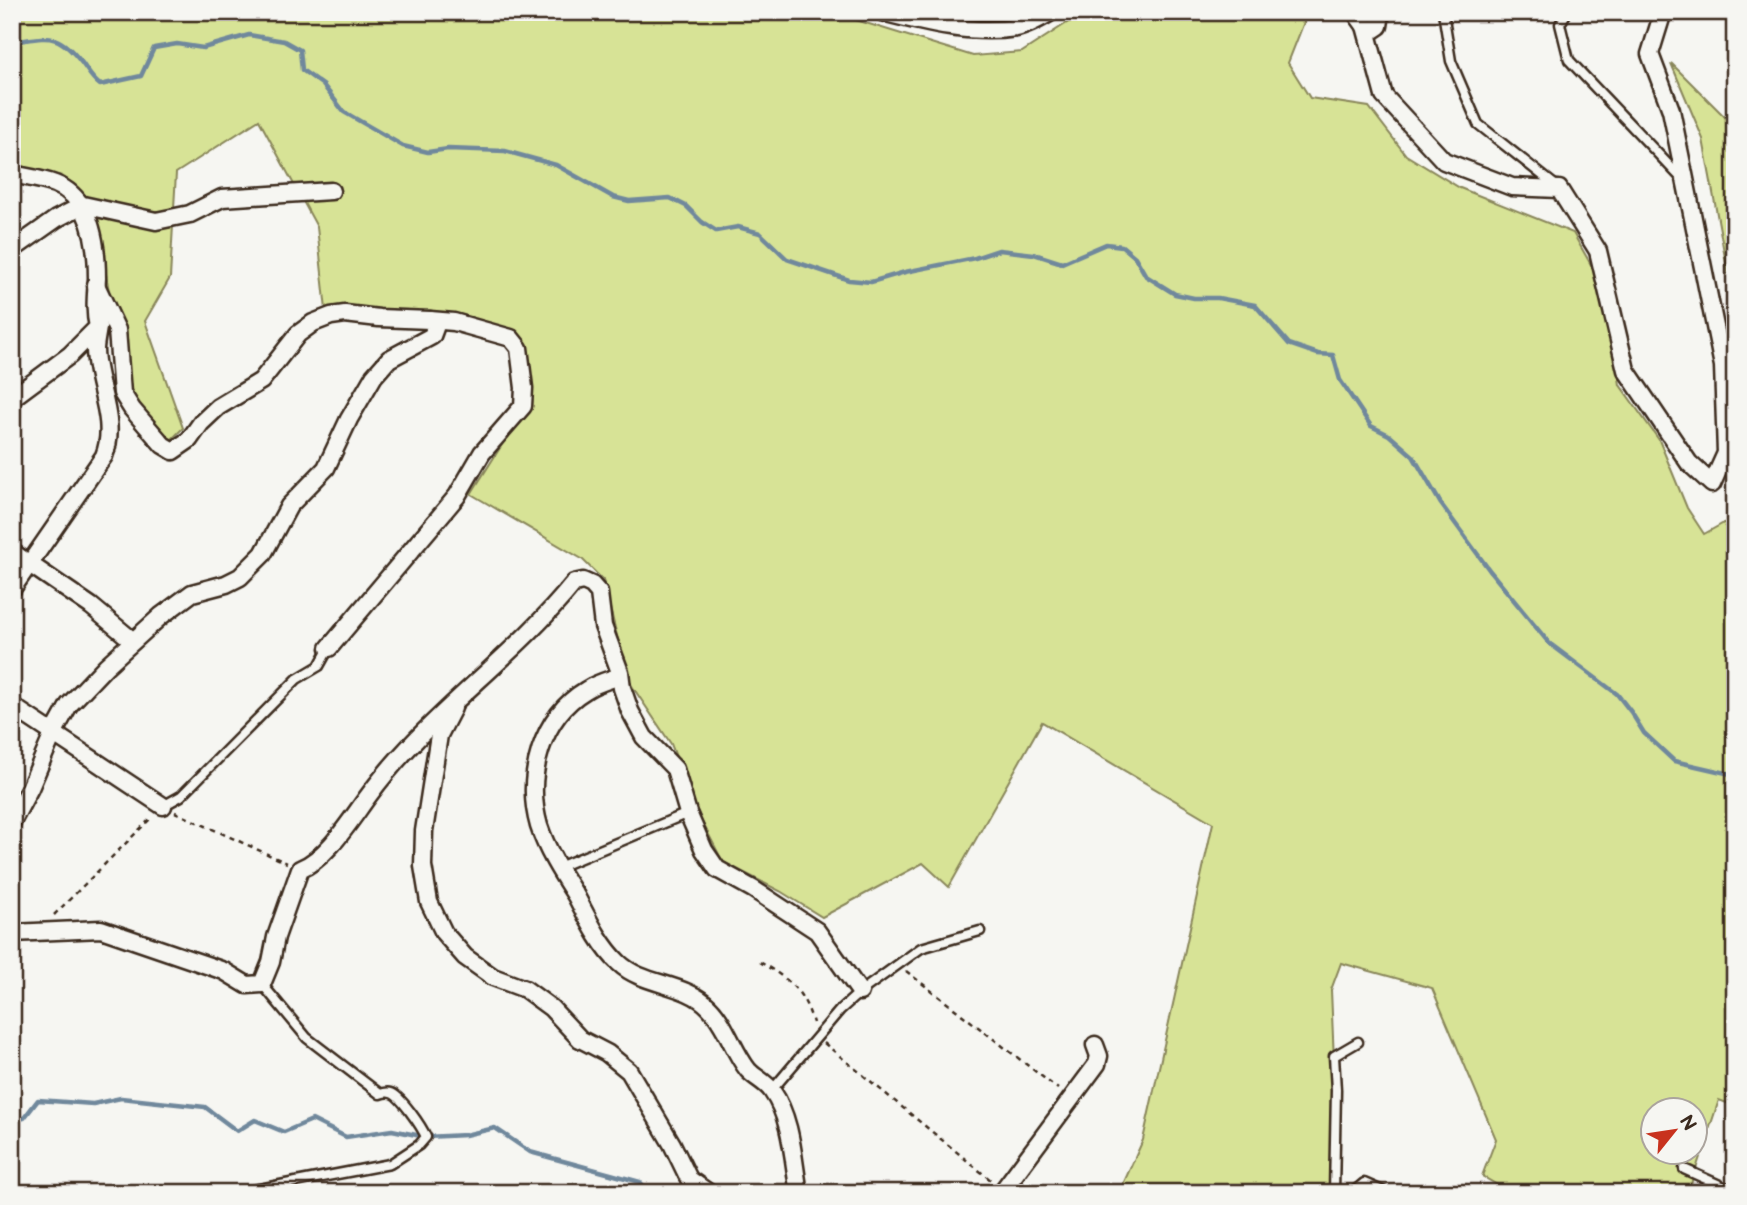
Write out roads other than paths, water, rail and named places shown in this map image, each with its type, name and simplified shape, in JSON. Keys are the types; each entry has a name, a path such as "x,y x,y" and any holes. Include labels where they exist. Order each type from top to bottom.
{"street":[{"path":"882,12 942,27 982,29 1018,28 1051,12"},
{"path":"1355,12 1366,26 1373,30 1379,26 1377,12"},
{"path":"1366,26 1384,96 1444,161 1512,187 1559,188 1598,251 1626,370 1689,463 1712,484 1726,453 1723,366 1671,110 1650,54 1663,12"},
{"path":"12,174 55,184 83,205 156,221 190,214 222,198 331,191"},
{"path":"12,250 56,219 83,205"},
{"path":"12,589 103,456 109,443 110,426 95,351 98,327 94,314 97,256 83,205"},
{"path":"96,285 117,330 122,393 163,445 173,451 189,440 201,423 218,407 261,381 298,334 313,323 331,316 345,314 454,322 511,338 519,348 524,388 523,406 482,453 457,496 329,648"},
{"path":"12,822 69,705 161,616 192,593 226,584 240,577 264,554 289,506 326,468 349,419 374,376 389,359 432,336 435,328 430,320"},
{"path":"12,398 70,355 98,327"},
{"path":"12,552 90,606 133,641"},
{"path":"12,933 101,929 224,971 247,985 262,984 300,869 312,864 348,825 378,782 430,724 521,640 574,583 583,581 592,585 599,593 603,625 630,711 644,737 675,769 688,813 704,850 717,869 817,931 860,992"},
{"path":"620,676 586,689 560,711 545,735 537,762 535,799 539,825 548,849 607,950 620,965 688,993 708,1006 748,1070 772,1090 787,1125 799,1193"},
{"path":"457,699 439,735 424,831 423,866 429,902 444,933 465,957 494,977 524,989 551,1007 580,1039 607,1053 629,1071 672,1144 689,1180 709,1193"},
{"path":"12,706 163,806"},
{"path":"1002,1192 1097,1064 1095,1045"}],"lane":[{"path":"1443,12 1451,61 1478,124 1559,188"},
{"path":"1567,12 1560,24 1569,60 1687,185"},
{"path":"163,806 181,796 297,679 319,666 329,648"},
{"path":"559,867 688,813"},
{"path":"772,1090 840,1010 860,992 921,948 980,930"},
{"path":"238,1193 382,1166 406,1154 426,1137 400,1097 391,1093 380,1094 307,1038 262,984"},
{"path":"1334,1193 1334,1056 1358,1042"},
{"path":"1684,1169 1735,1192"},
{"path":"1352,1193 1364,1183 1387,1193"}],"waterway":[{"path":"12,42 44,38 59,41 100,85 141,76 154,48 177,44 203,48 249,35 284,41 300,50 302,70 323,85 344,112 403,146 428,152 448,149 505,151 556,165 613,197 629,201 670,198 686,206 716,231 738,227 760,233 787,259 849,280 871,282 999,250 1034,254 1062,263 1106,244 1122,246 1135,257 1146,276 1175,294 1255,305 1289,344 1318,354 1333,355 1340,380 1371,426 1389,435 1413,456 1441,504 1490,571 1549,643 1617,694 1644,733 1674,761 1735,775"},
{"path":"12,1120 24,1118 38,1100 93,1104 121,1098 205,1107 237,1131 255,1120 284,1132 312,1120 346,1137 392,1130 426,1137 465,1135 495,1128 530,1152 640,1182 649,1193"}]}
